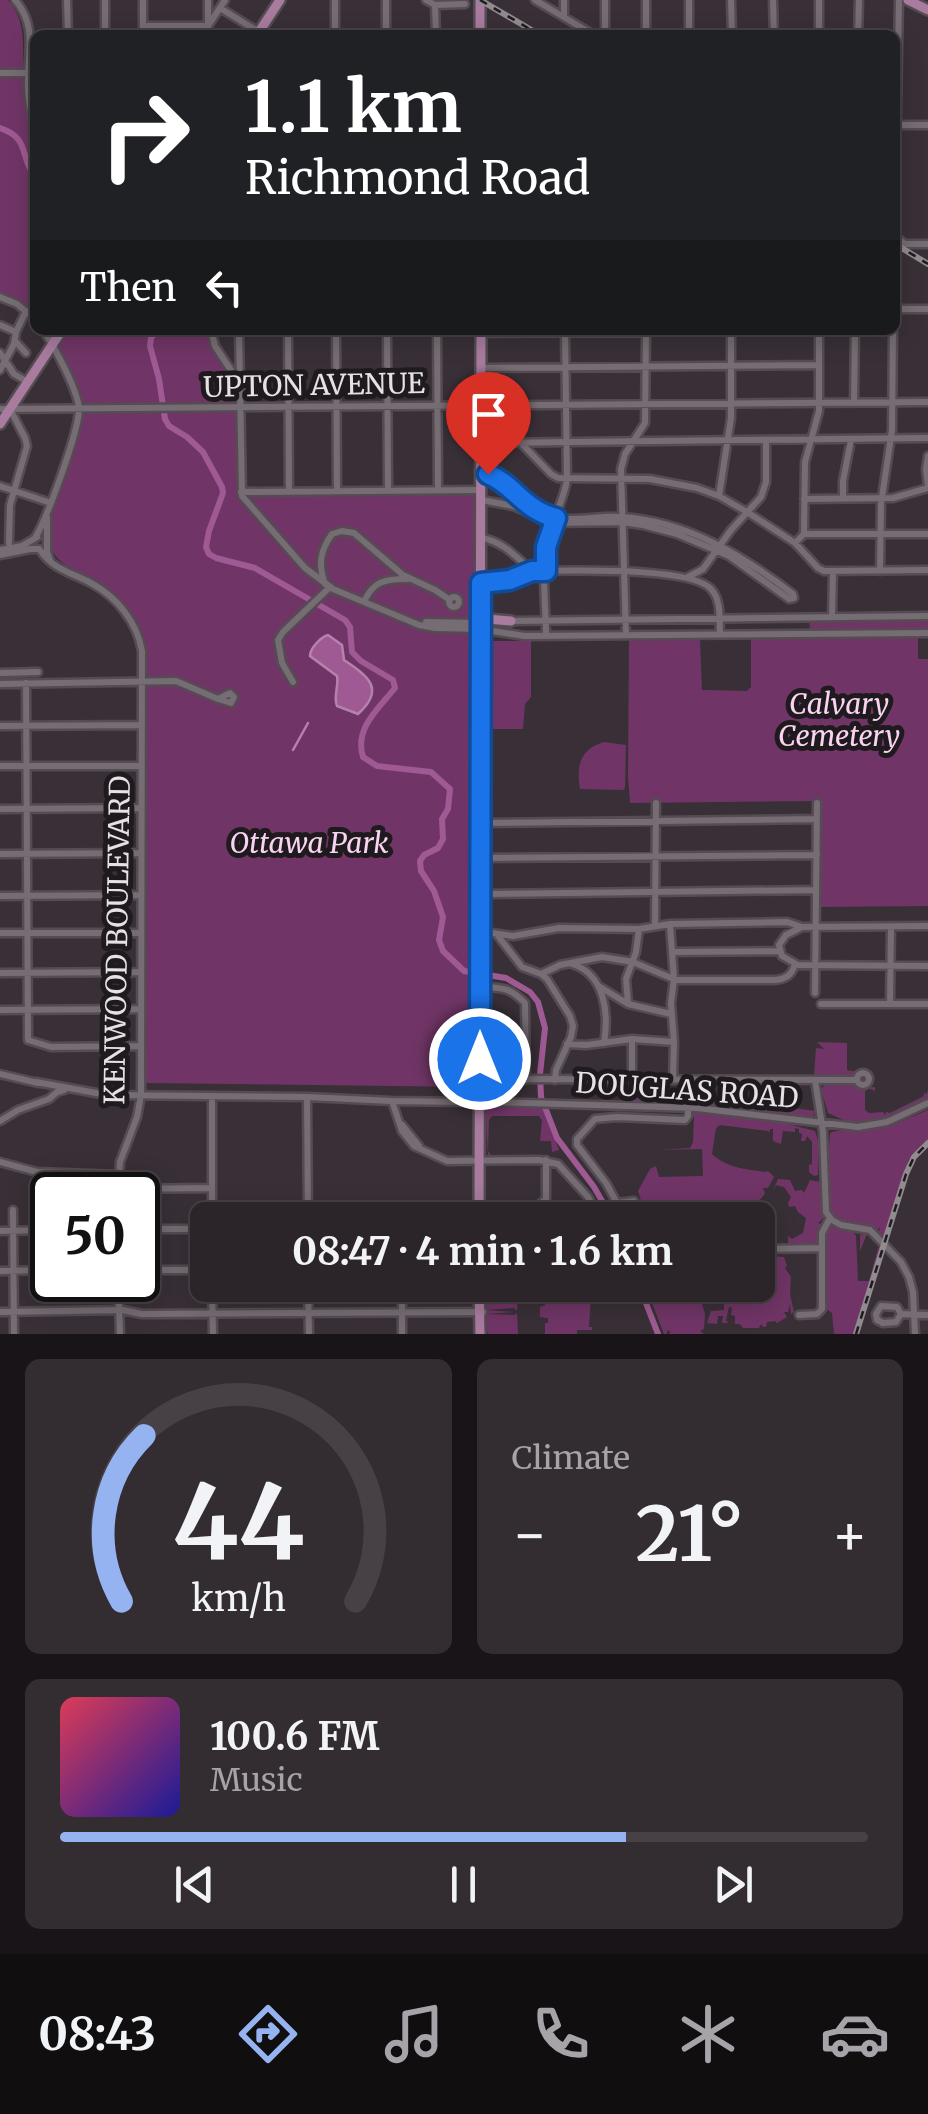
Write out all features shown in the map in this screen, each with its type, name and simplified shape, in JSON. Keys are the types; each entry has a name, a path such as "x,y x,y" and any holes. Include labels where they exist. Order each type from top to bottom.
{"main road":[{"path":"261,30 280,0"},
{"path":"480,0 480,30"},
{"path":"908,0 928,10"},
{"path":"0,424 5,409 59,335"},
{"path":"480,1202 481,335"},
{"path":"481,623 487,619 511,621"},
{"path":"482,1302 482,1334"}],"street":[{"path":"68,0 68,30"},
{"path":"105,0 106,30"},
{"path":"143,0 143,30"},
{"path":"208,0 208,30"},
{"path":"335,0 335,30"},
{"path":"386,0 386,30"},
{"path":"426,0 435,5 466,4"},
{"path":"535,0 586,30"},
{"path":"564,0 564,17"},
{"path":"605,0 605,30"},
{"path":"646,0 646,30"},
{"path":"689,0 689,30"},
{"path":"731,0 732,30"},
{"path":"774,0 774,30"},
{"path":"819,0 819,30"},
{"path":"858,30 859,0"},
{"path":"898,0 898,30"},
{"path":"17,1 30,30"},
{"path":"208,30 223,4 253,30"},
{"path":"435,5 436,30"},
{"path":"0,73 30,73"},
{"path":"900,124 928,125"},
{"path":"900,240 905,244 928,244"},
{"path":"0,296 30,314"},
{"path":"900,309 928,309"},
{"path":"26,310 2,356 0,371 28,382"},
{"path":"0,326 15,337 26,353"},
{"path":"36,538 71,445 78,409 47,335"},
{"path":"212,335 215,346 240,384"},
{"path":"239,335 240,492 305,568 328,586 364,602 406,619 481,623 525,636 928,632"},
{"path":"288,335 289,492"},
{"path":"336,335 337,491"},
{"path":"388,335 388,490"},
{"path":"437,335 438,490"},
{"path":"546,636 546,547 563,501 566,479 565,335"},
{"path":"646,335 647,442"},
{"path":"719,496 729,440 731,335"},
{"path":"805,554 804,466 820,403 819,335"},
{"path":"854,403 855,335"},
{"path":"880,570 881,498 892,439 893,335"},
{"path":"2,356 14,374"},
{"path":"482,368 819,365"},
{"path":"482,390 498,406 482,423"},
{"name":"UPTON AVENUE","path":"5,409 928,402"},
{"path":"466,406 476,411 482,423"},
{"path":"622,461 645,423 647,407"},
{"path":"5,409 27,446 10,505 9,543"},
{"path":"482,443 928,438"},
{"path":"701,581 703,569 718,548 762,496 766,440"},
{"path":"843,498 850,440"},
{"path":"612,442 622,461 626,636"},
{"path":"521,443 558,478 650,479 719,496 795,544 819,568 928,570"},
{"path":"804,498 906,496 928,487 928,456"},
{"path":"482,472 504,482 535,510 554,521"},
{"path":"0,486 50,506"},
{"path":"240,492 438,490 482,495 554,521 622,520 718,548 764,572 793,599 718,548"},
{"path":"42,547 50,506"},
{"path":"0,526 10,526"},
{"path":"328,586 320,569 320,557 330,536 339,531 354,534 393,567 450,600"},
{"path":"795,544 806,534 928,534"},
{"path":"0,552 42,537 42,547"},
{"path":"482,538 501,544 532,571"},
{"path":"0,552 42,547"},
{"name":"KENWOOD BOULEVARD","path":"42,547 64,572 104,591 130,619 141,644 141,1096 119,1172"},
{"path":"688,578 703,569"},
{"path":"481,583 510,580 532,571 625,572 688,578 701,581 716,596 720,634"},
{"path":"832,571 832,616"},
{"path":"364,602 379,582 412,580"},
{"path":"293,682 282,664 278,643 283,632 328,586"},
{"path":"807,616 807,634"},
{"path":"511,621 928,616"},
{"path":"0,673 38,672"},
{"path":"0,684 178,681 218,699"},
{"path":"26,683 28,1040 51,1047 140,1046"},
{"path":"0,726 142,725"},
{"path":"0,766 142,766"},
{"path":"816,993 817,803"},
{"path":"655,926 656,804"},
{"path":"0,809 141,808"},
{"path":"480,823 816,819"},
{"path":"0,854 141,853"},
{"path":"479,858 816,855"},
{"path":"478,894 816,890"},
{"path":"0,896 141,895"},
{"path":"670,924 673,1080"},
{"path":"478,931 513,936 569,927 639,929 670,924 790,928 928,926"},
{"path":"890,1004 891,927"},
{"path":"790,928 780,942 780,951 796,964 928,966"},
{"path":"628,1004 626,980 639,929"},
{"path":"0,935 140,934"},
{"path":"498,935 522,967 541,974 552,986 572,1022 573,1030 554,1080"},
{"path":"672,952 780,951"},
{"path":"541,974 597,957 633,962 674,979 780,980 792,974 796,964"},
{"path":"570,964 589,973 600,987 628,1004 672,1014"},
{"path":"0,972 140,972"},
{"path":"479,984 506,988 525,1003 529,1080"},
{"path":"600,987 606,1020 604,1042"},
{"path":"822,1004 928,1004"},
{"path":"0,1010 140,1009"},
{"path":"567,1044 632,1039 674,1042"},
{"path":"632,1039 632,1080"},
{"name":"DOUGLAS ROAD","path":"0,1074 78,1090"},
{"path":"480,1079 857,1080"},
{"path":"815,1080 824,1143 824,1200 830,1218 844,1226 870,1230 894,1254 912,1285 915,1334"},
{"name":"DOUGLAS ROAD","path":"36,1082 64,1090 141,1096 307,1096 688,1108 858,1127 876,1125 928,1103"},
{"path":"48,1086 51,1098"},
{"path":"0,1121 64,1090"},
{"path":"212,1096 212,1202"},
{"path":"307,1096 308,1202"},
{"path":"392,1101 404,1127"},
{"path":"409,1101 402,1111 406,1138 431,1156 446,1161 546,1160 558,1164 590,1202"},
{"path":"804,1120 815,1116 819,1104"},
{"path":"819,1104 840,1125 829,1132 824,1143"},
{"path":"616,1202 577,1139 596,1119 684,1120 688,1108"},
{"path":"804,1120 817,1130 824,1143"},
{"path":"544,1202 546,1160"},
{"path":"0,1162 37,1172"},
{"path":"160,1190 212,1188"},
{"path":"13,1210 14,1334"},
{"path":"799,1315 816,1314 822,1309 823,1228 830,1218"},
{"path":"160,1229 190,1229"},
{"path":"0,1231 30,1231"},
{"path":"775,1249 822,1248"},
{"path":"0,1271 30,1270"},
{"path":"160,1270 190,1270"},
{"path":"118,1302 119,1334"},
{"path":"212,1302 213,1334"},
{"path":"308,1302 308,1334"},
{"path":"402,1302 402,1334"},
{"path":"0,1312 482,1312"},
{"path":"901,1314 928,1315"}],"green space":[{"path":"0,0 8,0 21,24 23,69 0,69"},
{"path":"0,76 26,76 30,118 30,316 0,298"},
{"name":"Ottawa Park","path":"65,335 210,335 236,387 238,494 478,494 476,1087 145,1083 142,840 146,645 126,607 106,589 66,566 48,539 53,499 83,415 57,347"},
{"path":"928,618 928,631 810,631 809,620"},
{"name":"Calvary Cemetery","path":"918,636 918,659 928,659 928,906 819,907 819,801 630,803 629,639 700,638 702,690 747,691 751,687 751,638"},
{"path":"485,641 531,641 531,697 525,704 523,729 485,729"},
{"path":"604,742 626,745 625,788 580,789 579,773 585,754"},
{"path":"817,1042 847,1043 847,1070 858,1072 851,1077 814,1076 816,1048 824,1049"},
{"path":"826,1083 875,1087 875,1091 865,1091 865,1110 869,1113 885,1115 928,1091 928,1099 880,1120 848,1122 828,1113 821,1089"},
{"path":"679,1095 815,1111 814,1116 807,1117 702,1104 624,1102 624,1097 672,1099"},
{"path":"485,1105 542,1106 559,1150 552,1152 551,1141 540,1141 539,1116 492,1116 488,1155"},
{"path":"928,1110 928,1140 909,1160 884,1242 878,1234 880,1227 876,1231 837,1220 827,1198 830,1133 878,1129"},
{"path":"693,1112 777,1121 815,1131 819,1144 818,1175 809,1172 812,1142 807,1136 801,1141 799,1129 783,1131 781,1144 773,1141 773,1129 769,1133 720,1125 716,1128 712,1154 730,1165 768,1171 774,1177 768,1188 763,1188 765,1194 758,1202 641,1202 638,1191 650,1169 656,1166 659,1177 703,1176 702,1149 660,1150 690,1148 694,1117 690,1115"},
{"path":"778,1179 790,1180 795,1191 804,1193 810,1180 820,1182 825,1217 818,1223 818,1245 788,1246 788,1236 792,1239 803,1233 806,1218 795,1206 789,1207 791,1197 784,1187 776,1185 772,1193"},
{"path":"831,1226 856,1236 858,1281 869,1281 879,1245 867,1234 860,1251 860,1235 867,1233 882,1247 855,1334 834,1334 832,1313 825,1308 824,1237"},
{"path":"775,1256 784,1257 791,1277 794,1312 791,1314 790,1304 788,1312 784,1312 787,1317 777,1323 743,1328 735,1324 729,1307 728,1323 722,1323 723,1316 716,1316 717,1324 707,1323 711,1311 724,1310 724,1302 775,1302"},
{"path":"487,1302 517,1302 517,1311 487,1310 514,1312 487,1314 517,1313 518,1334 488,1334 486,1316"},
{"path":"545,1302 591,1302 592,1330 545,1334 548,1318 540,1317 540,1307"},
{"path":"652,1302 701,1302 705,1314 704,1329 700,1331 704,1334 669,1334 667,1330 664,1334"}],"shaded area":[{"path":"328,635 342,645 344,660 371,684 371,697 358,714 337,706 337,676 310,656 316,643"}],"waterway":[{"path":"0,128 16,137 30,169"},
{"path":"153,335 150,346 165,419 203,452 222,487 209,531 209,554 255,568 345,620 350,627 352,652 393,680 395,688 365,728 363,757 377,766 431,772 450,789 448,809 442,819 443,839 438,848 420,861 443,917 439,940 443,951 464,971 506,978 530,992 538,1002 545,1028 541,1097 557,1138 603,1202"},
{"path":"293,750 308,723"},
{"path":"646,1302 658,1334"}],"railway":[{"path":"480,0 531,30"},
{"path":"900,247 928,264"},
{"path":"856,1334 906,1174 914,1157 928,1143"}],"route":[{"path":"480,1059 481,583 546,571 546,547 556,518 528,506 504,482 488,474"}]}
